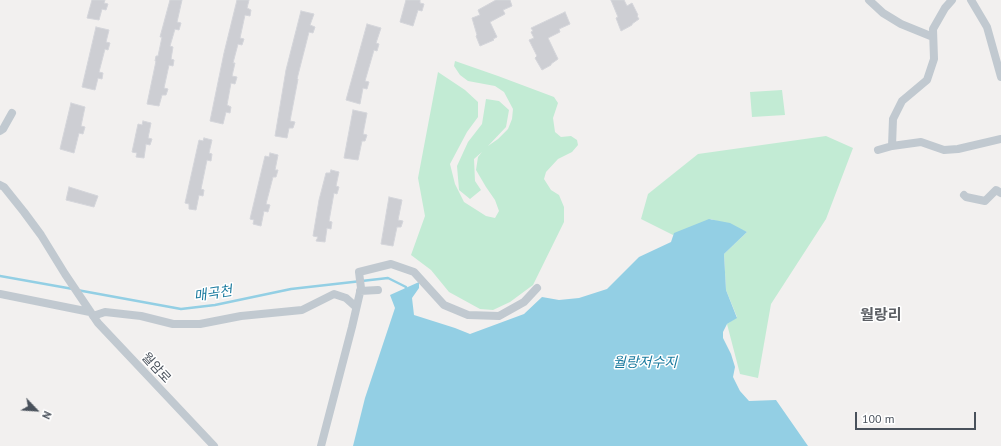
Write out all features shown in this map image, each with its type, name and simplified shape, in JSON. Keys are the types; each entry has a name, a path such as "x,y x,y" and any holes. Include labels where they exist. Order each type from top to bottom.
{"street":[{"path":"869,0 883,13 901,24 933,37"},
{"path":"892,146 893,119 902,102 926,80 934,59 933,29 945,8 952,0"},
{"path":"971,0 987,27 1001,77"},
{"path":"0,131 3,129 12,113"},
{"path":"878,150 892,146 921,142 944,150 1001,139"},
{"name":"월암로","path":"0,185 4,187 41,234 65,274 92,314 144,373 214,446"},
{"path":"964,195 966,197 985,200 996,190 1001,193"},
{"path":"321,446 356,307 360,288 359,272 391,264 414,272 444,305 468,315 499,316 524,302 537,288"},
{"path":"360,288 378,290"},
{"path":"0,294 92,314 104,312 141,316 173,324 200,324 241,316 302,310 334,294 346,298 356,307"}],"green space":[{"path":"455,61 554,97 558,103 553,118 555,132 561,137 571,136 577,140 578,145 572,152 558,159 546,172 544,179 551,190 559,195 564,207 564,222 533,285 510,302 493,310 480,309 449,292 431,270 411,255 425,216 418,178 438,72 465,90 478,102 478,117 467,132 450,164 455,184 464,202 486,216 495,218 499,211 495,200 476,170 478,157 482,152 474,159 475,181 481,190 470,199 459,190 457,166 468,142 482,124 486,99 499,101 509,110 506,127 488,146 508,129 512,119 513,109 504,92 495,86 468,81 460,75 454,66"},
{"path":"782,90 785,115 752,117 750,92"},
{"path":"826,136 853,148 826,219 771,304 758,378 740,374 727,324 737,317 726,290 724,254 747,232 711,219 673,235 641,219 648,194 698,154"}],"water":[{"name":"월랑저수지","path":"709,219 730,223 747,232 724,254 726,290 737,318 727,324 723,332 723,338 731,354 735,367 733,377 740,391 749,401 776,400 808,446 353,446 365,398 395,308 390,295 419,282 419,288 412,298 414,315 470,334 524,314 542,297 559,300 579,298 607,289 639,257 671,242 674,233"}],"building":[{"path":"92,0 105,0 104,3 108,4 106,10 102,9 99,20 87,18"},
{"path":"170,0 182,0 177,22 181,23 179,30 175,29 170,46 173,47 171,59 174,60 173,66 169,65 164,88 168,89 166,95 162,95 159,106 147,104 156,56 158,56 162,37 160,37"},
{"path":"237,0 249,0 247,8 251,10 250,16 245,15 240,38 244,39 242,45 238,44 233,63 235,63 232,76 237,77 235,84 231,83 227,105 231,107 230,113 226,112 223,124 210,121"},
{"path":"406,0 420,0 420,3 424,4 422,11 418,10 413,26 400,22"},
{"path":"496,0 510,0 512,6 503,10 505,14 490,22 497,37 493,39 494,40 480,46 472,18 480,15 478,10"},
{"path":"611,0 624,0 627,6 632,3 639,19 621,31 616,18 618,17"},
{"path":"301,11 314,14 310,25 315,27 313,33 309,32 297,79 290,121 295,122 293,128 289,128 287,138 275,136 286,70"},
{"path":"565,12 570,24 559,29 560,32 548,38 558,59 542,70 535,58 537,56 529,40 534,38 531,28"},
{"path":"367,24 381,28 376,43 379,44 377,51 374,50 365,81 369,82 367,89 363,88 360,104 346,100"},
{"path":"96,27 109,30 106,42 110,43 108,50 105,49 99,72 103,73 102,79 98,78 95,90 82,87"},
{"path":"71,103 85,107 81,126 85,127 83,134 79,133 74,153 60,149"},
{"path":"353,110 367,113 363,134 367,135 365,141 362,141 358,160 344,158"},
{"path":"143,121 151,123 148,138 152,139 150,145 146,144 144,158 136,157 137,153 132,152 138,124 142,125"},
{"path":"204,138 212,140 209,153 212,154 211,161 207,160 201,189 204,190 203,196 199,195 196,210 189,209 189,204 185,203 199,140 203,141"},
{"path":"270,153 278,155 275,170 278,170 276,177 273,177 266,204 270,205 268,212 264,211 261,226 253,224 254,220 250,219 265,156 269,157"},
{"path":"331,170 339,172 336,186 339,187 337,194 334,193 329,221 332,222 331,229 327,228 325,242 316,241 318,237 313,236 319,200 326,173 330,173"},
{"path":"69,187 98,196 94,207 66,200"},
{"path":"389,197 402,200 398,220 403,221 401,227 397,227 393,246 381,244"}],"waterway":[{"name":"매곡천","path":"0,276 73,289"},
{"name":"매곡천","path":"77,290 181,309 215,305 291,289 388,278 406,287 406,291"}],"district":[{"name":"월랑리","path":"881,316"}]}
